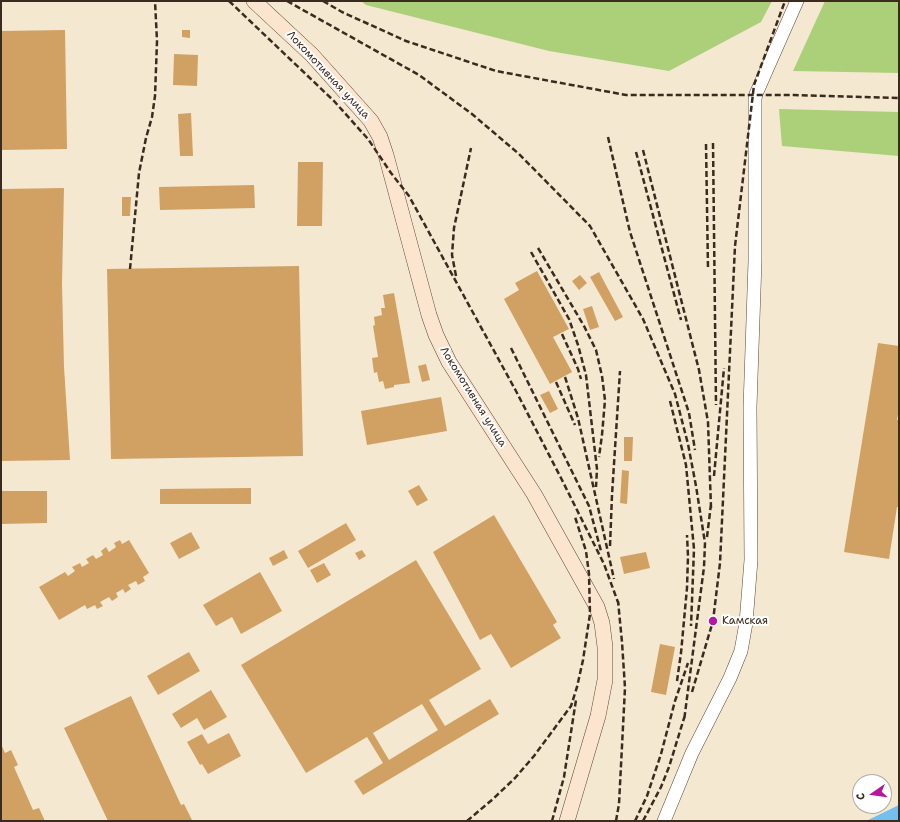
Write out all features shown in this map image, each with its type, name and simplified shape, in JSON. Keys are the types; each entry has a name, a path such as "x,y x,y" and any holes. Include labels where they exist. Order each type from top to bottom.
{"main road":[{"name":"Локомотивная улица","path":"254,1 312,55 371,121 380,137 386,155 427,308 436,335 449,362 534,494 597,607 602,623 605,647 605,680 598,716 567,821"}],"street":[{"path":"664,821 692,753 730,678 740,651 746,623 751,560 750,407 755,260 755,99 797,1"}],"green space":[{"path":"361,1 772,1 761,22 669,71 549,51 366,5"},
{"path":"825,1 899,1 899,73 793,71"},
{"path":"779,109 899,112 899,156 782,146"}],"water":[{"path":"899,805 899,821 866,821 880,814 892,814 892,808"}],"building":[{"path":"65,30 67,149 1,150 1,31"},
{"path":"182,30 190,30 190,38 182,37"},
{"path":"174,54 198,55 197,86 173,85"},
{"path":"191,113 193,156 180,156 178,114"},
{"path":"298,162 323,162 322,226 297,226"},
{"path":"254,185 255,208 160,210 159,187"},
{"path":"64,188 62,284 64,367 70,460 1,461 1,189"},
{"path":"122,197 131,197 130,216 122,216"},
{"path":"299,266 303,456 111,459 107,269"},
{"path":"537,271 569,329 553,337 572,372 550,384 504,299 519,290 515,283"},
{"path":"599,272 623,317 615,321 590,277"},
{"path":"580,275 587,283 579,290 572,281"},
{"path":"394,293 410,383 394,385 394,387 385,389 383,381 379,382 377,372 374,373 372,358 378,357 373,326 375,325 374,317 382,315 381,308 385,308 383,295"},
{"path":"592,306 599,327 590,330 583,309"},
{"path":"878,343 899,346 899,409 897,420 899,420 899,507 897,507 889,559 844,552"},
{"path":"426,364 430,380 422,382 418,366"},
{"path":"549,391 558,409 550,413 540,395"},
{"path":"441,397 447,431 367,445 361,411"},
{"path":"624,437 633,437 632,461 624,461"},
{"path":"622,470 629,471 627,504 620,503"},
{"path":"419,485 428,500 417,506 408,491"},
{"path":"251,488 251,504 160,504 160,489"},
{"path":"1,491 47,491 47,523 1,524"},
{"path":"494,515 557,622 553,625 561,638 511,668 491,634 480,640 433,552"},
{"path":"346,523 356,540 308,568 298,551"},
{"path":"191,532 200,548 179,559 170,543"},
{"path":"120,540 122,544 129,540 149,573 143,577 145,581 138,585 136,581 128,585 131,589 125,593 123,589 116,593 118,597 112,601 109,597 100,602 103,606 97,609 95,605 87,609 85,605 59,620 39,587 65,572 68,576 75,571 72,567 80,563 82,567 89,563 86,559 93,555 96,559 103,555 101,551 106,547 109,552 116,547 114,543"},
{"path":"284,550 288,558 273,566 269,558"},
{"path":"362,550 366,556 359,560 355,553"},
{"path":"646,552 650,568 624,574 620,557"},
{"path":"416,560 481,669 429,700 445,726 490,699 499,714 363,795 354,781 383,763 367,737 306,773 241,665","holes":["422,704 438,730 389,760 373,733"]},
{"path":"324,563 331,575 317,583 310,570"},
{"path":"260,572 282,611 241,634 232,617 216,626 203,605"},
{"path":"660,644 675,647 666,695 651,692"},
{"path":"189,652 200,671 158,695 147,676"},
{"path":"211,690 227,717 204,730 197,718 181,728 172,714"},
{"path":"131,696 181,805 184,804 192,820 108,821 64,728"},
{"path":"229,733 241,756 208,774 202,764 200,765 187,742 202,734 208,744"},
{"path":"1,744 5,753 11,750 18,765 14,767 33,810 39,808 45,821 1,821"}],"railway":[{"path":"130,269 139,173 152,117 155,96 157,41 155,1"},
{"path":"229,1 334,101 368,139 409,196 516,391 561,478 604,564 619,605"},
{"path":"287,1 419,75 472,114 519,154 590,226 643,319 675,394 688,444 705,543 704,567 684,721"},
{"path":"323,1 342,12 406,41 496,71 626,95 794,95 899,98"},
{"path":"692,692 713,621 720,563 735,246 754,85 785,1"},
{"path":"608,137 630,232 689,413 695,450"},
{"path":"713,143 716,405"},
{"path":"706,144 708,269"},
{"path":"456,276 452,255 454,228 471,148"},
{"path":"643,150 699,370 708,422 711,508"},
{"path":"636,152 681,320"},
{"path":"538,248 584,326 596,350 602,376 605,400 599,457"},
{"path":"531,252 569,319 578,345 586,375 597,469 596,487"},
{"path":"562,334 581,379"},
{"path":"511,348 589,506 601,551"},
{"path":"714,476 724,368"},
{"path":"610,546 620,371"},
{"path":"565,377 578,418 614,579"},
{"path":"556,382 575,425"},
{"path":"670,401 686,465 694,549 691,626"},
{"path":"707,537 711,504"},
{"path":"467,821 515,778 534,756 571,706 583,660 590,614 589,574 586,551 575,517"},
{"path":"677,681 687,588 687,535"},
{"path":"616,821 619,804 625,688 618,601"},
{"path":"635,821 647,796 661,754 675,701 688,663"},
{"path":"552,821 564,777 576,700"},
{"path":"643,821 661,787 669,767 685,715"}],"place":[{"name":"Камская","path":"713,621"}]}
